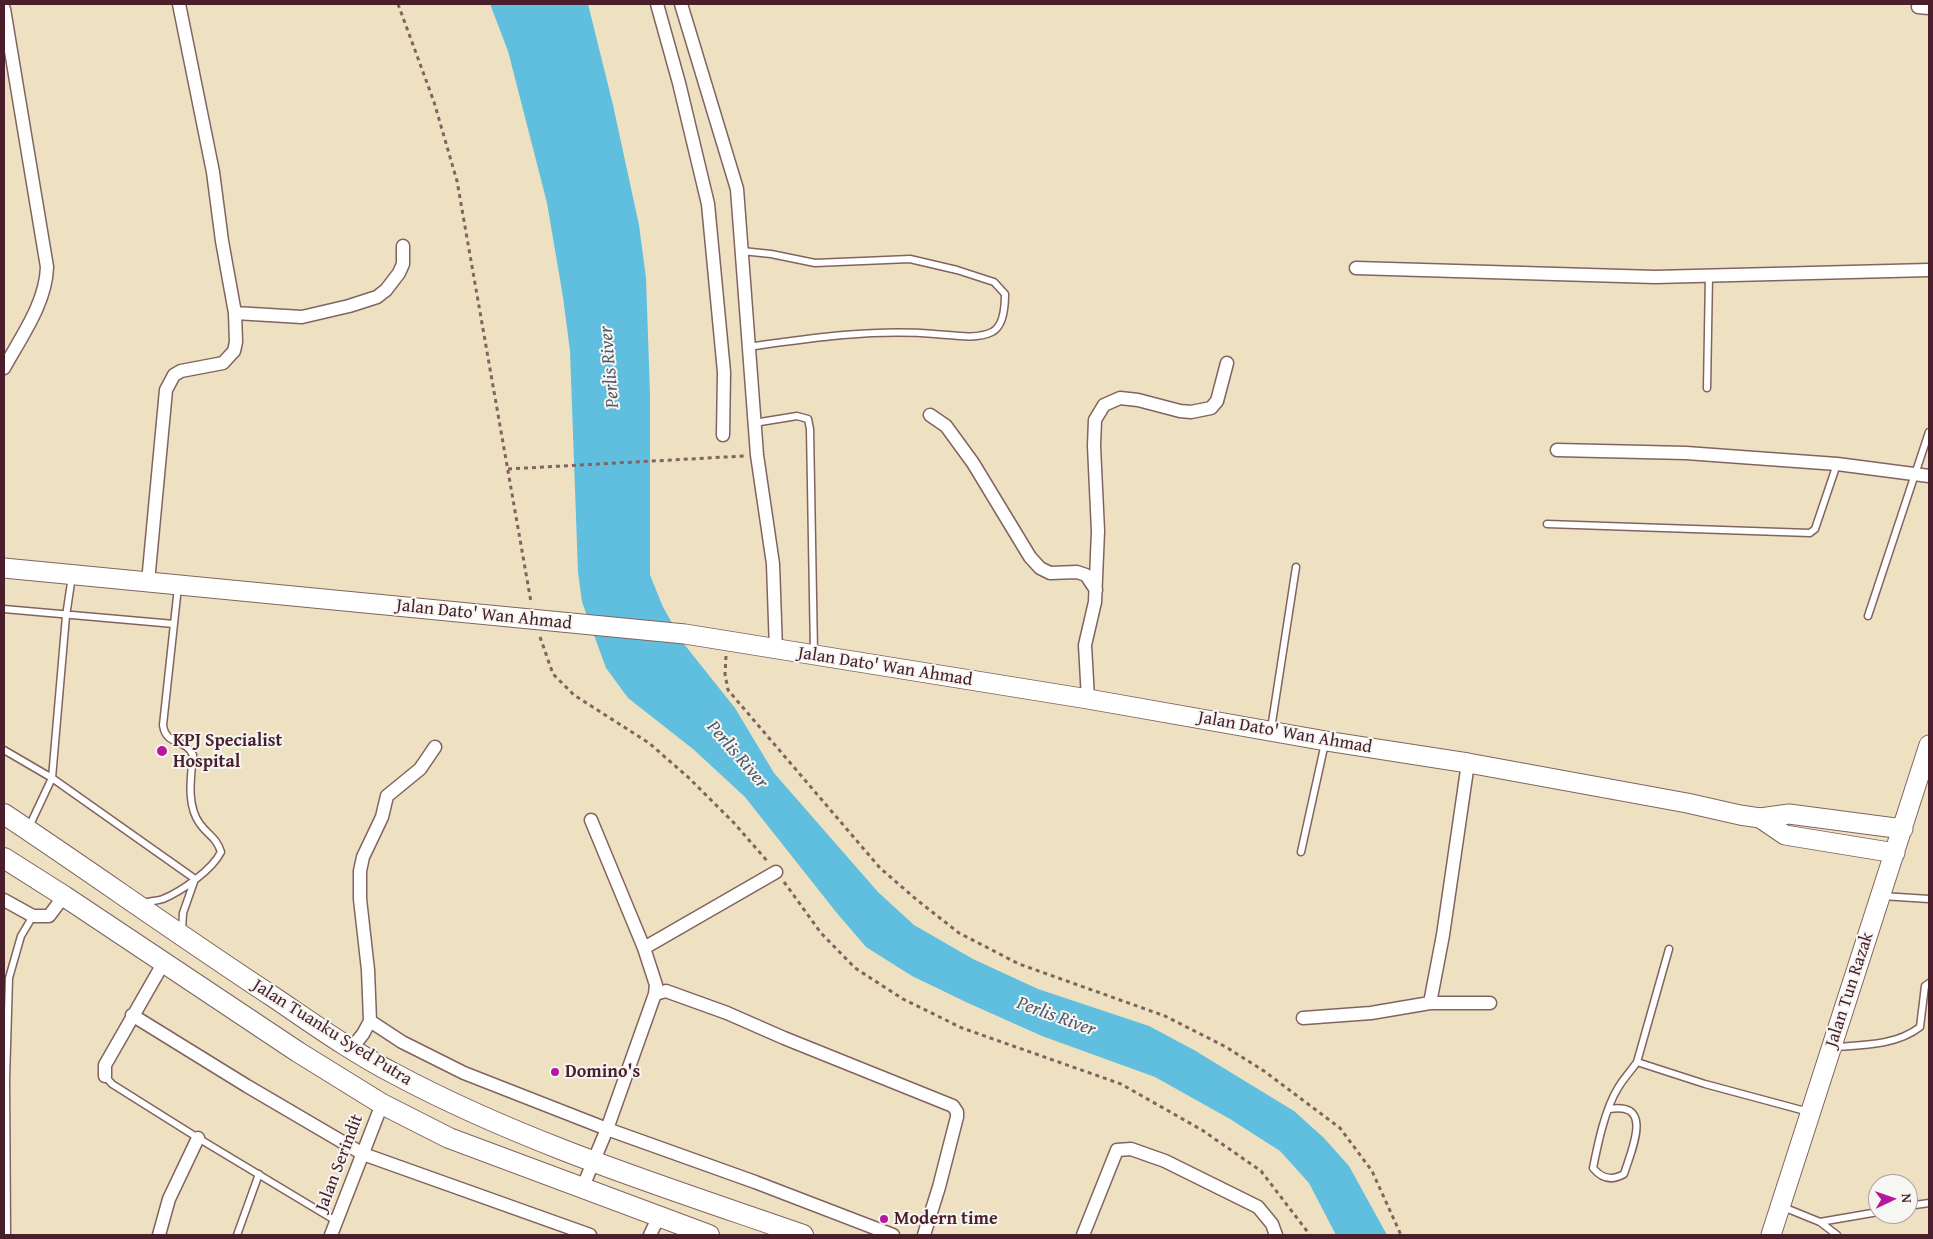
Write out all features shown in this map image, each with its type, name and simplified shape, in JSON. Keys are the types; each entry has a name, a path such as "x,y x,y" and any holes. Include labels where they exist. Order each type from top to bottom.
{"main road":[{"name":"Jalan Dato' Wan Ahmad","path":"4,568 685,634 1468,763 1760,818"},
{"name":"Jalan Tun Razak","path":"1771,1235 1782,1206 1810,1112 1929,746"},
{"name":"Jalan Tuanku Syed Putra","path":"4,814 138,904 182,937 351,1049 394,1074 490,1121 593,1161 802,1235"},
{"path":"1760,818 1789,814 1903,829"},
{"path":"1760,818 1785,835 1895,853"},
{"name":"Jalan Tuanku Syed Putra","path":"4,858 298,1052 382,1104 449,1138 709,1235"}],"street":[{"path":"148,582 166,390 174,375 182,371 222,363 236,347 235,313 212,172 179,4"},
{"path":"657,4 679,83 708,204 724,372 723,435"},
{"path":"681,4 734,176 740,210 754,423 773,564 776,650"},
{"path":"4,9 47,267 47,280 42,294 4,368"},
{"path":"235,313 302,317 377,297 386,290 399,273 402,264 403,246"},
{"path":"1356,268 1655,277 1929,270"},
{"path":"1088,699 1085,646 1095,602 1098,531 1094,446 1095,420 1104,405 1120,398 1138,400 1180,411 1191,412 1211,408 1216,401 1227,363"},
{"path":"930,415 946,426 973,463 1030,557 1040,568 1050,573 1077,572 1086,575 1096,590"},
{"path":"1557,450 1686,453 1838,464 1929,476"},
{"path":"351,1049 363,1034 370,1021 368,970 360,899 360,871 363,857 382,817 387,796 420,769 435,747"},
{"path":"1430,1003 1443,935 1468,763"},
{"path":"582,1189 607,1129 655,994 656,985 644,948 591,820"},
{"path":"644,948 776,872"},
{"path":"4,900 33,916 50,916 64,896"},
{"path":"105,1076 105,1065 164,962"},
{"path":"655,994 666,991 727,1013 953,1106 957,1112 957,1117 939,1187 924,1235"},
{"path":"1303,1018 1371,1013 1430,1003 1490,1002"},
{"path":"132,1015 247,1086 363,1154 590,1235"},
{"path":"370,1021 402,1042 464,1073 607,1129 754,1182 892,1235"},
{"name":"Jalan Serindit","path":"331,1235 382,1104"},
{"path":"159,1235 169,1199 198,1138"},
{"path":"1083,1235 1117,1150 1125,1149 1166,1161 1258,1207 1272,1224 1276,1235"},
{"path":"650,1235 659,1216"}],"lane":[{"path":"742,252 771,254 815,263 910,259 957,270 994,282 1005,294 1005,306 1000,323 994,331 982,335 967,336 904,332 866,333 748,347"},
{"path":"1707,388 1709,275"},
{"path":"754,423 797,416 808,419 810,429 814,656"},
{"path":"1868,616 1929,432"},
{"path":"1547,524 1810,533 1815,529 1838,464"},
{"path":"1271,731 1296,567"},
{"path":"28,830 52,778 66,616 72,575"},
{"path":"138,904 161,900 195,879 216,862 221,852 217,842 200,825 193,812 191,797 193,755 191,749 186,745 174,743 164,731 163,725 178,585"},
{"path":"4,610 174,624"},
{"path":"1301,852 1326,741"},
{"path":"4,750 52,778 195,879"},
{"path":"182,937 183,913 195,879"},
{"path":"1881,896 1929,899"},
{"path":"7,1235 5,1158 9,978 21,936 33,916"},
{"path":"1609,1109 1624,1108 1630,1111 1637,1120 1638,1132 1624,1174 1617,1178 1606,1178 1599,1175 1594,1168 1596,1151 1609,1109 1617,1088 1637,1062 1669,949"},
{"path":"1831,1048 1883,1042 1909,1036 1920,1027 1926,986 1929,983"},
{"path":"1637,1062 1705,1084 1810,1112"},
{"path":"105,1076 112,1084 336,1222"},
{"path":"237,1235 259,1174"},
{"path":"1782,1206 1820,1222 1837,1235"},
{"path":"1820,1222 1868,1214"}],"path":[{"path":"398,4 434,102 457,181 534,620 553,674 574,696 649,744 690,778 735,824 776,872 821,933 855,968 903,999 962,1028 1121,1084 1202,1130 1261,1172 1310,1235"},
{"path":"508,469 757,455"},
{"path":"726,641 728,690 880,868 959,933 1019,964 1165,1016 1226,1047 1264,1071 1340,1128 1372,1171 1401,1235"}],"water":[{"name":"Perlis River","path":"490,4 588,4 613,105 639,225 646,278 650,394 650,575 663,607 684,644 735,708 774,773 878,892 914,925 973,959 1038,989 1149,1026 1194,1050 1294,1111 1324,1138 1349,1166 1387,1235 1336,1235 1309,1183 1280,1151 1230,1119 1155,1077 1042,1036 968,1003 912,976 866,947 745,797 693,749 628,698 606,668 582,602 578,572 570,351 547,203 508,51"}],"place":[{"name":"KPJ Specialist Hospital","path":"162,751"},
{"name":"Domino's","path":"555,1072"},
{"name":"Modern time","path":"884,1219"}]}
